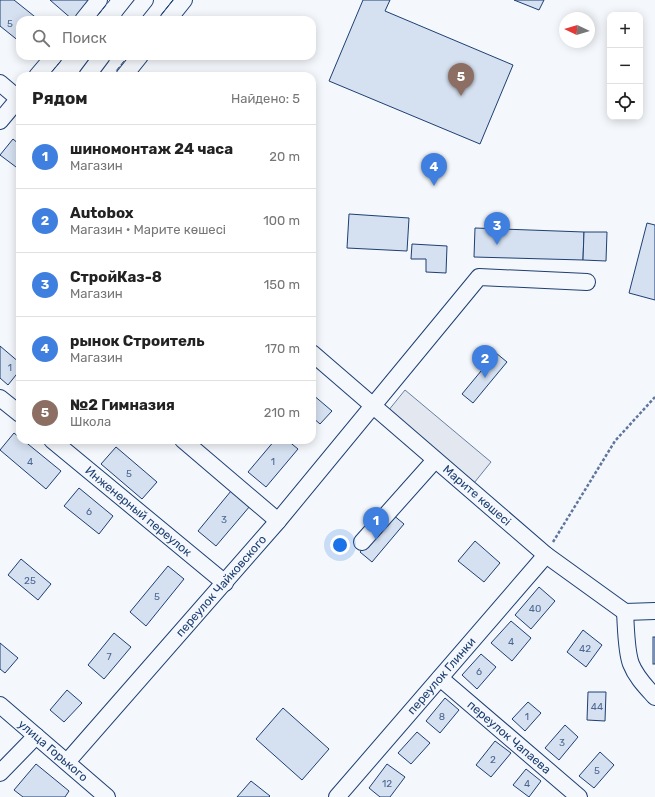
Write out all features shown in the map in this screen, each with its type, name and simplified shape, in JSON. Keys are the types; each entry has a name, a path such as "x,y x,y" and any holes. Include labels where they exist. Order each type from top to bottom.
{"street":[{"path":"86,16 99,0"},
{"path":"132,16 144,0"},
{"path":"171,16 184,0"},
{"path":"40,72 51,60"},
{"path":"90,72 99,60"},
{"path":"127,72 137,60"},
{"path":"0,83 16,96"},
{"path":"0,122 16,104"},
{"name":"переулок Чайковского","path":"67,762 278,521 479,277 587,282"},
{"name":"Марите көшесі","path":"316,357 546,555 625,612"},
{"path":"0,398 16,411"},
{"name":"Инженерный переулок","path":"57,444 225,583"},
{"path":"188,444 278,521"},
{"path":"362,542 435,460"},
{"name":"переулок Глинки","path":"345,794 440,678 546,555"},
{"path":"655,611 625,612 631,664 648,680 655,697"},
{"name":"переулок Чапаева","path":"440,678 579,797"},
{"name":"улица Горького","path":"0,705 107,797"},
{"path":"0,773 36,736"}],"path":[{"path":"546,555 615,441 655,397"}],"shaded area":[{"path":"405,390 491,462 474,483 388,411"}],"building":[{"path":"0,0 14,0 34,16 16,16 16,39 0,26"},
{"path":"50,0 90,0 76,16 68,16"},
{"path":"363,0 390,0 385,11 513,65 480,144 329,81"},
{"path":"514,0 544,0 539,10"},
{"path":"13,139 16,142 16,167 0,155"},
{"path":"349,214 409,218 407,251 347,248"},
{"path":"647,223 655,225 655,300 629,293"},
{"path":"475,228 584,232 583,260 474,257"},
{"path":"584,232 607,232 606,261 583,260"},
{"path":"412,244 447,246 446,273 426,272 426,259 411,259"},
{"path":"0,346 16,360 16,375 8,385 0,378"},
{"path":"496,353 507,362 473,403 462,394"},
{"path":"316,397 332,411 320,424 316,420"},
{"path":"14,433 16,435 16,444 28,444 61,471 46,489 0,450"},
{"path":"272,444 292,444 298,449 266,487 248,472"},
{"path":"116,447 157,482 142,499 101,464"},
{"path":"79,488 113,516 99,534 64,506"},
{"path":"231,491 250,506 216,546 198,531"},
{"path":"392,514 404,524 372,562 360,552"},
{"path":"475,541 500,563 484,582 458,561"},
{"path":"21,559 51,584 38,600 8,575"},
{"path":"168,566 184,579 146,626 130,612"},
{"path":"539,587 555,601 531,629 515,615"},
{"path":"511,621 531,638 512,661 491,643"},
{"path":"583,630 602,645 586,667 567,652"},
{"path":"114,633 131,647 104,679 88,665"},
{"path":"653,637 655,637 655,664 653,664"},
{"path":"0,643 18,658 5,673 0,669"},
{"path":"481,654 496,667 477,689 462,675"},
{"path":"67,690 82,703 64,722 50,710"},
{"path":"588,692 606,692 605,721 587,720"},
{"path":"445,698 459,710 440,733 426,721"},
{"path":"528,702 541,713 525,731 512,719"},
{"path":"283,708 329,749 302,780 256,739"},
{"path":"565,725 578,737 559,760 545,748"},
{"path":"417,732 430,743 411,764 398,753"},
{"path":"495,741 511,753 491,777 476,765"},
{"path":"600,752 614,765 594,788 579,776"},
{"path":"36,764 69,791 65,797 23,797 14,790"},
{"path":"387,764 405,777 390,797 380,797 369,788"},
{"path":"526,769 541,781 529,797 513,785"},
{"path":"251,781 270,796 237,797"}],"fence":[{"path":"97,16 110,0"},
{"path":"160,16 173,0"},
{"path":"52,72 62,60"},
{"path":"115,72 125,60"}],"place":[{"name":"№2 Гимназия","path":"461,96"},
{"name":"рынок Строитель","path":"434,186"},
{"name":"СтройКаз-8","path":"497,245"},
{"name":"Autobox","path":"485,378"},
{"name":"шиномонтаж 24 часа","path":"376,540"}]}
